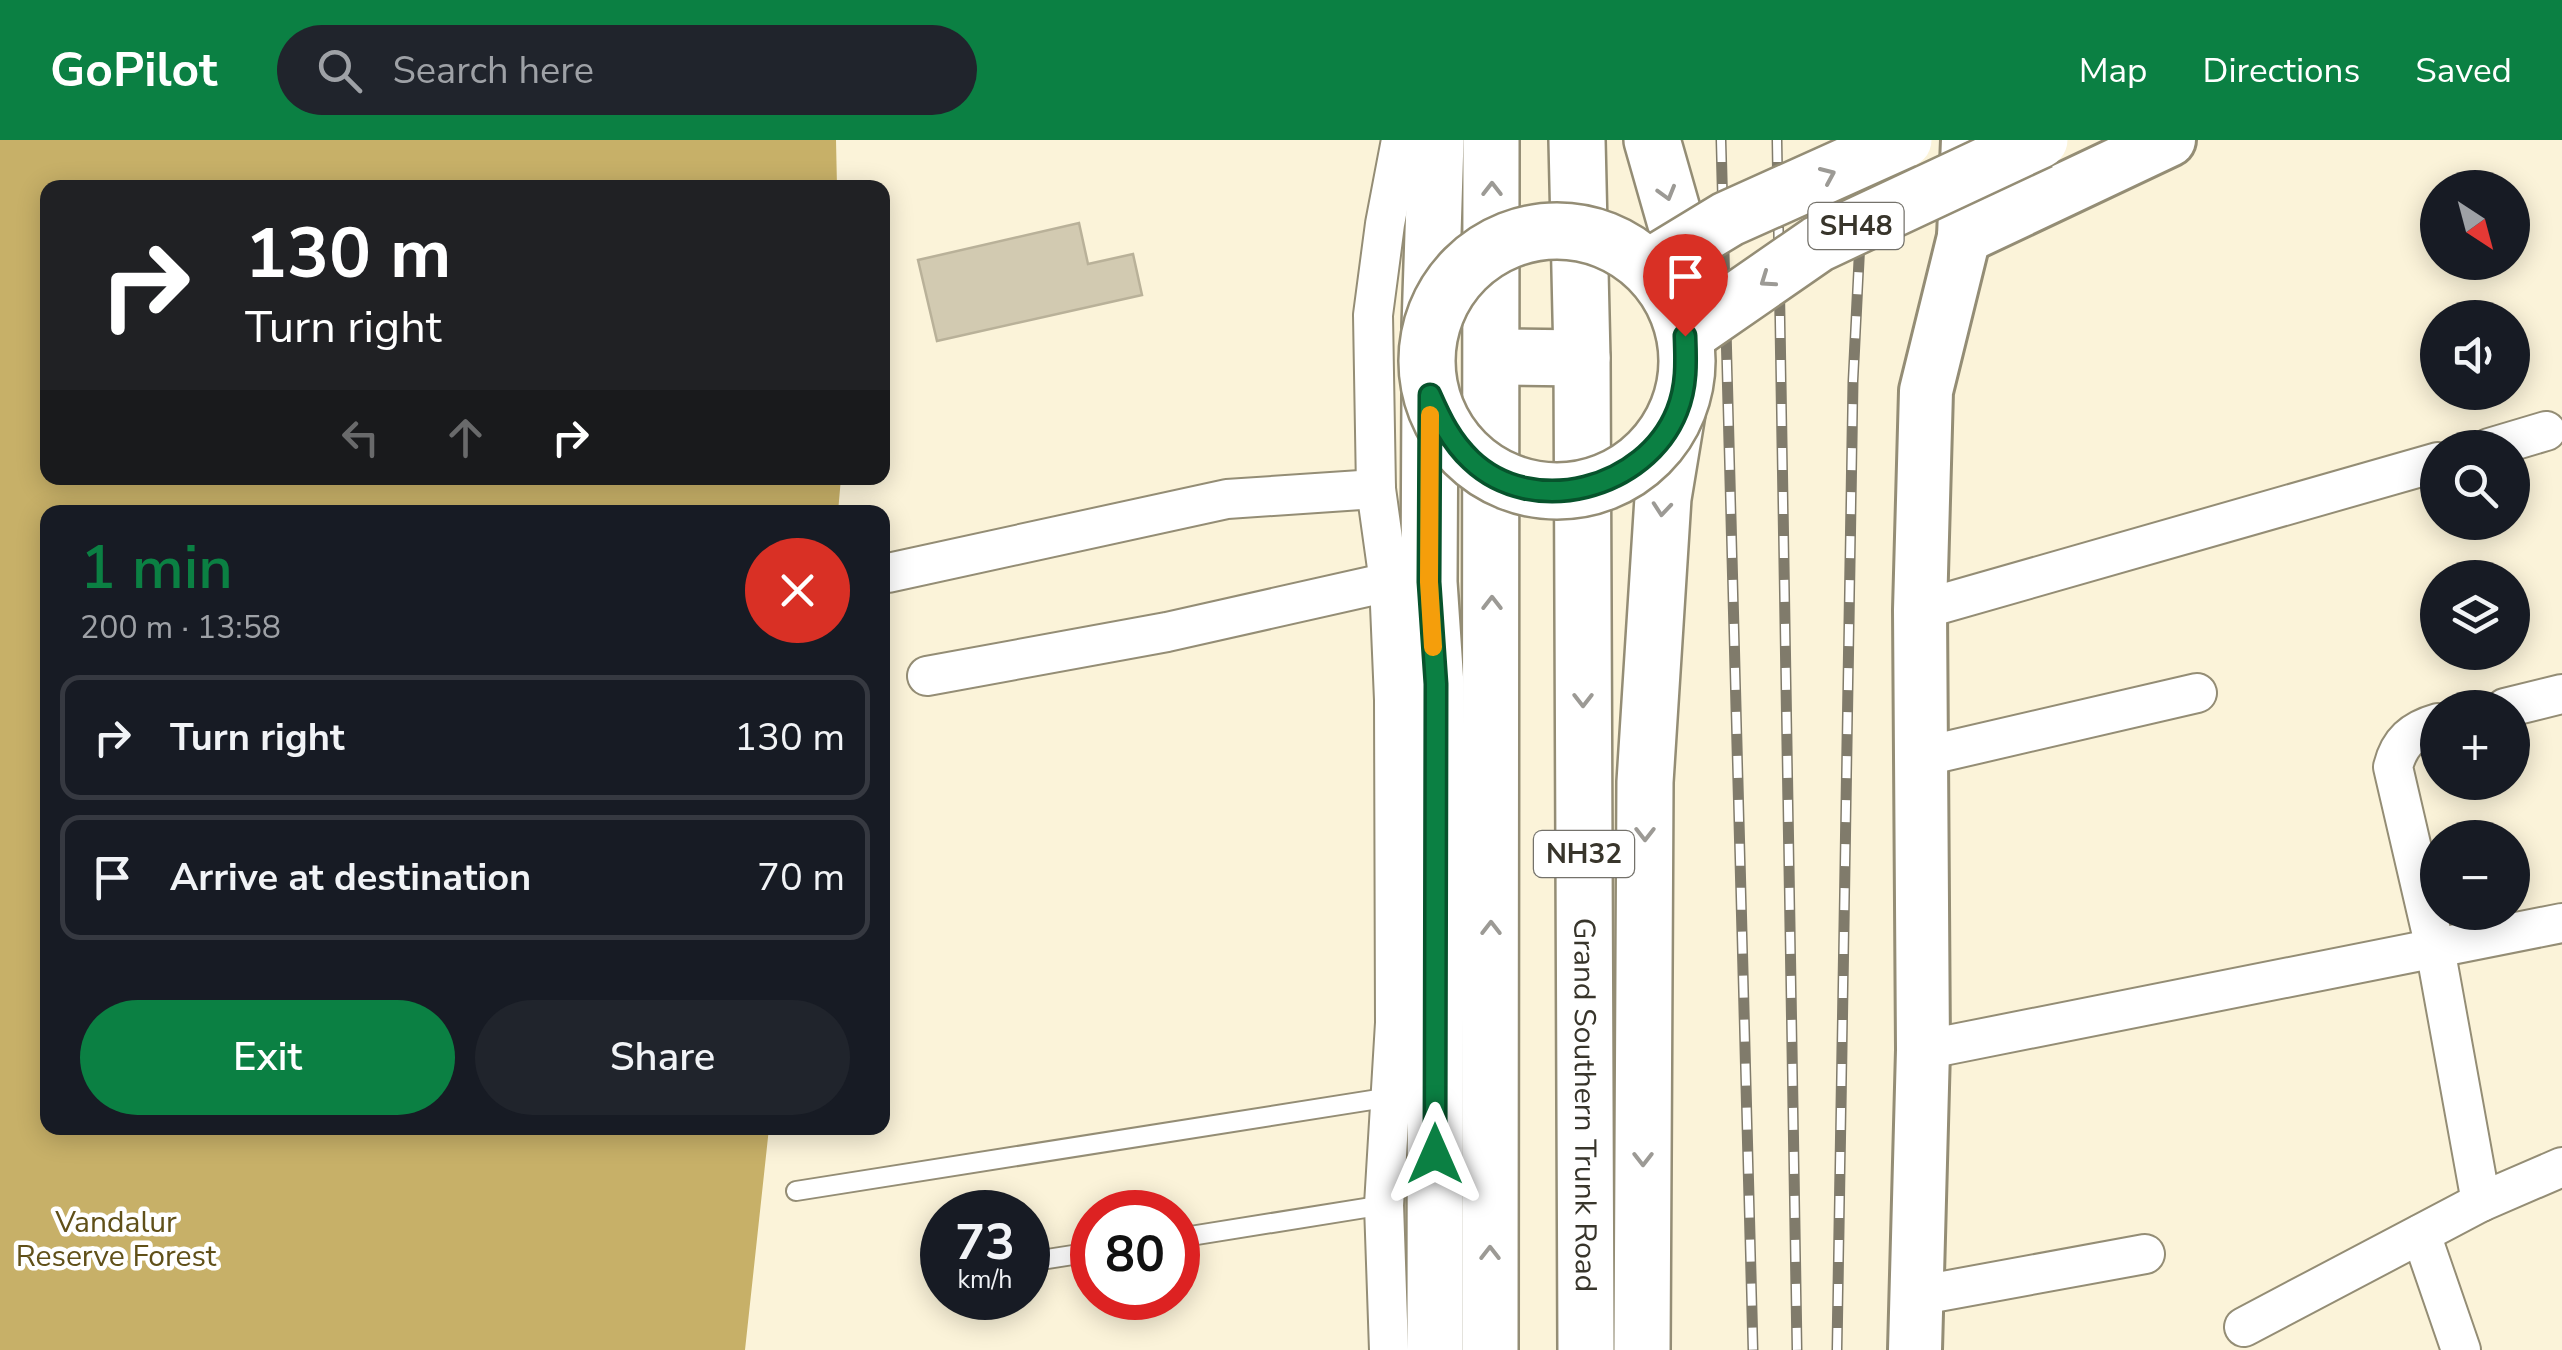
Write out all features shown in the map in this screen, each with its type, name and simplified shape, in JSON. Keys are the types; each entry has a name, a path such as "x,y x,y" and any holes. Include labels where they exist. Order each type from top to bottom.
{"main road":[{"path":"1435,1350 1436,684 1429,582 1430,395 1426,361 1436,140"},
{"name":"NH32","path":"1490,1350 1492,140"},
{"name":"Grand Southern Trunk Road","path":"1577,140 1582,358 1586,1350"},
{"path":"1642,1350 1645,782 1663,498 1687,375 1685,336 1672,299 1665,256 1652,140"},
{"name":"SH48","path":"1665,256 1728,219 1904,140"},
{"name":"SH48","path":"1685,336 1818,244 2040,140"},
{"path":"1430,327 1450,286 1482,255 1523,236 1568,231 1665,256"},
{"path":"1493,357 1582,358"},
{"path":"1430,395 1446,432 1473,462 1508,483 1547,492 1587,488 1624,473 1655,447 1677,413"}],"street":[{"path":"1390,1350 1384,1205 1394,1023 1394,720 1388,582 1376,489 1374,315 1385,224 1401,140"},
{"path":"1915,1350 1923,1050 1920,610 1926,390 1964,236 1968,140"},
{"path":"1964,236 2169,140"},
{"path":"2530,436 2546,431"},
{"path":"1920,610 2420,467"},
{"path":"890,573 1227,499 1376,489"},
{"path":"927,676 1167,632 1388,582"},
{"path":"1921,757 2197,693"},
{"path":"2530,702 2562,694"},
{"path":"2420,732 2402,742 2393,767 2435,948 2481,1202"},
{"path":"1923,1050 2562,923"},
{"path":"2244,1327 2481,1202 2562,1167"},
{"path":"2421,1234 2461,1350"},
{"path":"1916,1296 2145,1254"}],"lane":[{"path":"796,1191 1391,1097"},
{"path":"1200,1234 1384,1205"}],"green space":[{"name":"Vandalur Reserve Forest","path":"0,140 836,140 837,180 40,180 40,485 840,485 839,505 40,505 40,1135 768,1135 745,1350 0,1350"}],"building":[{"path":"1079,223 1088,264 1133,254 1142,295 937,341 918,260"}],"railway":[{"path":"1721,140 1753,1350"},
{"path":"1777,140 1797,1350"},
{"path":"1837,1350 1853,381 1865,140"}],"slow traffic":[{"path":"1430,415 1429,582 1433,647"}],"route":[{"path":"1435,1154 1436,684 1429,582 1430,395 1446,432 1473,462 1508,483 1547,492 1587,488 1624,473 1655,447 1677,413 1687,375 1685,336"}]}
